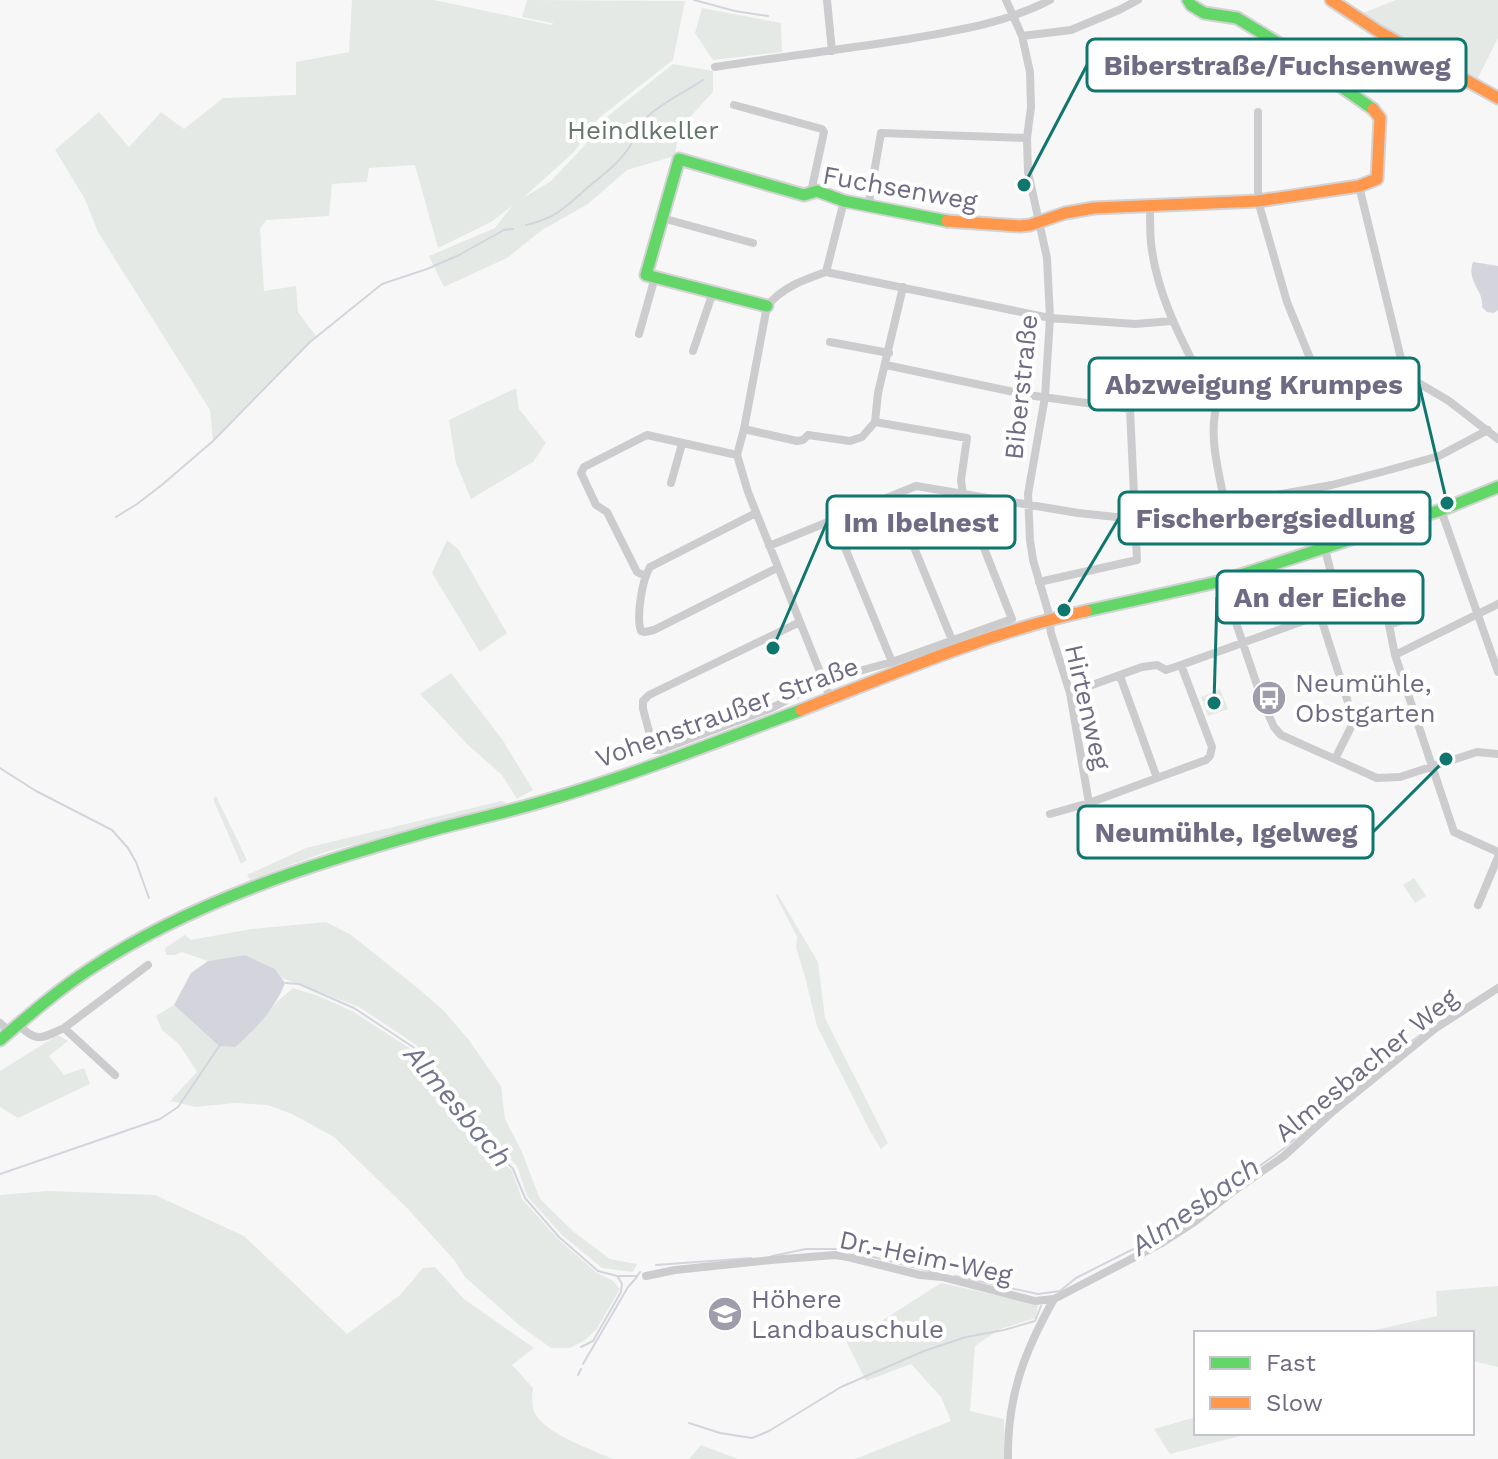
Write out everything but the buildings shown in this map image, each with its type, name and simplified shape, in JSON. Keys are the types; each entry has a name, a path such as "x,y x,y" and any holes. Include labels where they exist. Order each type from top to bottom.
{"main road":[{"path":"1188,0 1204,13 1237,18 1373,109 1380,118 1377,179 1359,186"},
{"path":"1331,0 1378,31 1498,98"},
{"name":"Fuchsenweg","path":"655,277 646,275 679,159 804,195 817,191 868,207 935,220 1020,226 1094,208 1258,201 1359,186"},
{"path":"655,277 767,306"},
{"name":"Vohenstraußer Straße","path":"7,1030 101,961 193,912 248,888 409,837 615,779 981,640 1050,619 1222,581 1441,510 1498,487"}],"street":[{"path":"827,0 832,51"},
{"name":"Biberstraße","path":"1006,0 1022,36 1030,72 1028,172 1047,258 1050,318 1045,397 1028,506 1030,540 1050,619"},
{"path":"715,67 954,31 1014,17 1050,0"},
{"path":"1022,36 1071,30 1138,0"},
{"path":"734,105 822,129 824,132 811,192"},
{"path":"1258,112 1258,201 1287,302 1323,390"},
{"path":"868,207 881,133 1027,138"},
{"path":"1359,186 1405,375"},
{"path":"826,272 844,201"},
{"path":"1150,206 1151,243 1159,285 1172,321 1211,398 1217,404"},
{"path":"662,218 753,243"},
{"path":"830,697 777,568 737,455 767,306 775,297 802,280 826,272 1050,318 1135,324 1172,321"},
{"path":"639,334 655,277"},
{"path":"744,429 797,441 808,435 850,441 862,437 875,422 878,393 903,287"},
{"path":"693,351 713,292"},
{"path":"830,342 889,353"},
{"path":"886,365 1045,397 1130,409 1137,560 1039,582"},
{"path":"1217,404 1405,375 1449,401 1498,439"},
{"path":"1217,404 1213,418 1215,449 1225,504"},
{"path":"875,422 967,438 961,480 963,495"},
{"path":"769,546 916,486 1028,506 1116,517 1178,514 1332,485 1439,456 1488,430"},
{"path":"645,576 637,572 607,512 596,505 581,473 584,467 647,435 737,455"},
{"path":"671,483 682,444"},
{"name":"Vohenstraußer Straße","path":"800,622 649,695 643,701 643,709 654,750 772,708 823,681 892,662 1012,619 963,495"},
{"path":"893,496 952,640"},
{"path":"1441,510 1498,672"},
{"path":"756,513 650,567 645,576 639,624 641,631 654,630 777,568"},
{"path":"834,521 892,662"},
{"path":"1070,693 1142,667 1157,665 1166,670 1332,611 1335,589 1325,549"},
{"path":"1222,581 1274,727 1287,739 1377,778 1400,777 1477,752 1498,754"},
{"path":"1395,655 1498,604"},
{"path":"1320,615 1354,721 1335,759"},
{"name":"Hirtenweg","path":"1050,619 1051,633 1070,693 1089,803 1091,835"},
{"path":"1400,621 1385,625 1454,832 1498,854 1478,905"},
{"path":"1089,803 1206,760 1211,753 1212,747 1181,665"},
{"path":"1120,676 1157,778"},
{"name":"Hirtenweg","path":"1050,814 1089,803"},
{"path":"7,1030 35,1038 50,1035 64,1028 148,965"},
{"name":"Almesbacher Weg","path":"1054,1299 1162,1243 1193,1223 1284,1156 1331,1113 1436,1028 1498,988"},
{"path":"64,1028 115,1075"},
{"name":"Dr.-Heim-Weg","path":"646,1276 675,1270 835,1255 920,1275 942,1277 1035,1301 1054,1299"},
{"path":"1008,1459 1013,1395 1029,1347 1054,1299"}],"green space":[{"name":"Heindlkeller","path":"352,0 434,0 552,25 553,20 552,23 522,17 527,0 685,1 673,60 599,118 574,152 523,198 551,181 603,120 673,64 713,71 713,92 679,129 675,156 627,170 588,204 542,230 507,258 444,287 429,256 495,228 512,206 491,222 438,248 415,165 369,168 367,182 332,184 329,216 266,220 260,229 264,291 296,286 298,312 316,336 213,441 210,410 98,232 85,199 55,150 99,112 129,147 161,112 184,129 223,98 296,95 296,62 349,52"},
{"path":"1396,0 1498,0 1498,38 1478,78 1358,15"},
{"path":"702,8 781,23 782,52 713,60 695,33"},
{"path":"516,388 519,409 546,443 533,462 471,499 456,463 449,420"},
{"path":"447,540 458,549 507,633 480,652 432,573"},
{"path":"451,673 502,739 533,790 517,799 502,775 468,745 420,694"},
{"path":"1220,689 1228,709 1208,716 1201,697"},
{"path":"216,796 247,860 241,864 213,799"},
{"path":"501,801 508,803 326,852 250,880 247,875 306,848"},
{"path":"1414,878 1426,896 1415,903 1403,885"},
{"path":"777,893 818,962 825,1018 888,1143 881,1149 817,1026 796,947 797,937"},
{"path":"326,922 350,934 445,1012 501,1086 505,1119 540,1199 574,1232 610,1259 637,1264 633,1272 602,1268 562,1235 527,1196 517,1166 492,1140 416,1045 359,1007 282,978 275,969 245,955 208,961 182,952 166,955 165,948 185,935 191,940 251,929"},
{"path":"293,988 352,1011 411,1049 485,1145 512,1171 522,1199 557,1238 620,1289 596,1330 584,1341 570,1348 551,1348 520,1326 465,1277 455,1261 408,1209 334,1137 268,1105 234,1103 196,1107 170,1101 197,1072 179,1044 162,1030 156,1016 174,1005 219,1046 247,1037"},
{"path":"58,1035 68,1041 49,1056 64,1075 84,1068 90,1084 18,1118 0,1107 0,1071"},
{"path":"48,1191 155,1195 244,1236 347,1334 400,1295 423,1268 435,1267 464,1299 534,1348 512,1365 533,1388 533,1407 540,1421 570,1440 613,1459 0,1459 0,1195"},
{"path":"941,1283 1038,1304 1036,1318 1000,1329 975,1346 970,1411 1004,1419 1005,1459 855,1459 951,1421 941,1397 911,1364 866,1381 847,1343"},
{"path":"1498,1286 1498,1367 1474,1361 1474,1331 1370,1331 1437,1316 1436,1291"},
{"path":"1194,1418 1194,1435 1244,1435 1170,1454 1154,1429"},
{"path":"701,1445 738,1459 689,1459"}],"shaded area":[{"path":"1473,262 1498,266 1498,310 1494,313 1482,307 1473,281"},
{"path":"245,955 275,969 285,983 270,1010 250,1033 235,1047 219,1046 174,1005 191,973 208,961"}],"waterway":[{"path":"694,0 768,16"},
{"path":"526,225 547,218 569,204 612,168 652,112 703,80"},
{"path":"116,517 163,484 213,441 310,342 382,284 427,269 504,230 513,229"},
{"path":"0,768 36,791 112,830 136,862 149,898"},
{"name":"Almesbach","path":"286,983 299,984 354,1008 413,1047 513,1169 525,1198 559,1237 598,1271 617,1276 637,1276 640,1272"},
{"name":"Almesbach","path":"1406,1045 1426,1031"},
{"name":"Almesbach","path":"0,1174 160,1119 178,1107 220,1045"},
{"name":"Almesbach","path":"1394,1054 1401,1049"},
{"name":"Almesbach","path":"1369,1075 1390,1057"},
{"name":"Almesbach","path":"1329,1107 1364,1079"},
{"name":"Almesbach","path":"955,1276 1038,1294 1060,1291 1076,1278 1171,1230 1283,1149 1324,1113"},
{"path":"772,1256 806,1249 841,1249 937,1273"},
{"path":"656,1265 751,1258"},
{"name":"Almesbach","path":"581,1347 593,1341 621,1292 622,1284 618,1277"},
{"name":"Almesbach","path":"583,1364 637,1277"},
{"name":"Almesbach","path":"689,1423 720,1433 752,1438 841,1387 924,1351 966,1337 1035,1321 1041,1306"},
{"name":"Almesbach","path":"578,1375 581,1369"}],"traffic: fast":[{"path":"1188,0 1204,13 1237,18 1373,109"},
{"path":"767,306 646,275 679,159 804,195 817,191 844,201 947,221"},
{"path":"1086,611 1222,581 1441,510 1498,487"},
{"path":"0,1040 55,994 129,945 253,887 339,857 609,781 801,710"}],"traffic: slow":[{"path":"1331,0 1378,31 1498,98"},
{"path":"947,221 1020,226 1094,208 1258,201 1359,186 1377,179 1380,118 1373,109"},
{"path":"801,710 977,642 1086,611"}],"place":[{"name":"Biberstraße/Fuchsenweg","path":"1024,185"},
{"name":"Abzweigung Krumpes","path":"1447,503"},
{"name":"Fischerbergsiedlung","path":"1064,610"},
{"name":"Im Ibelnest","path":"773,648"},
{"name":"Neumühle, Obstgarten","path":"1269,698"},
{"name":"An der Eiche","path":"1214,703"},
{"name":"Neumühle, Igelweg","path":"1446,759"},
{"name":"Höhere Landbauschule","path":"725,1314"}]}
